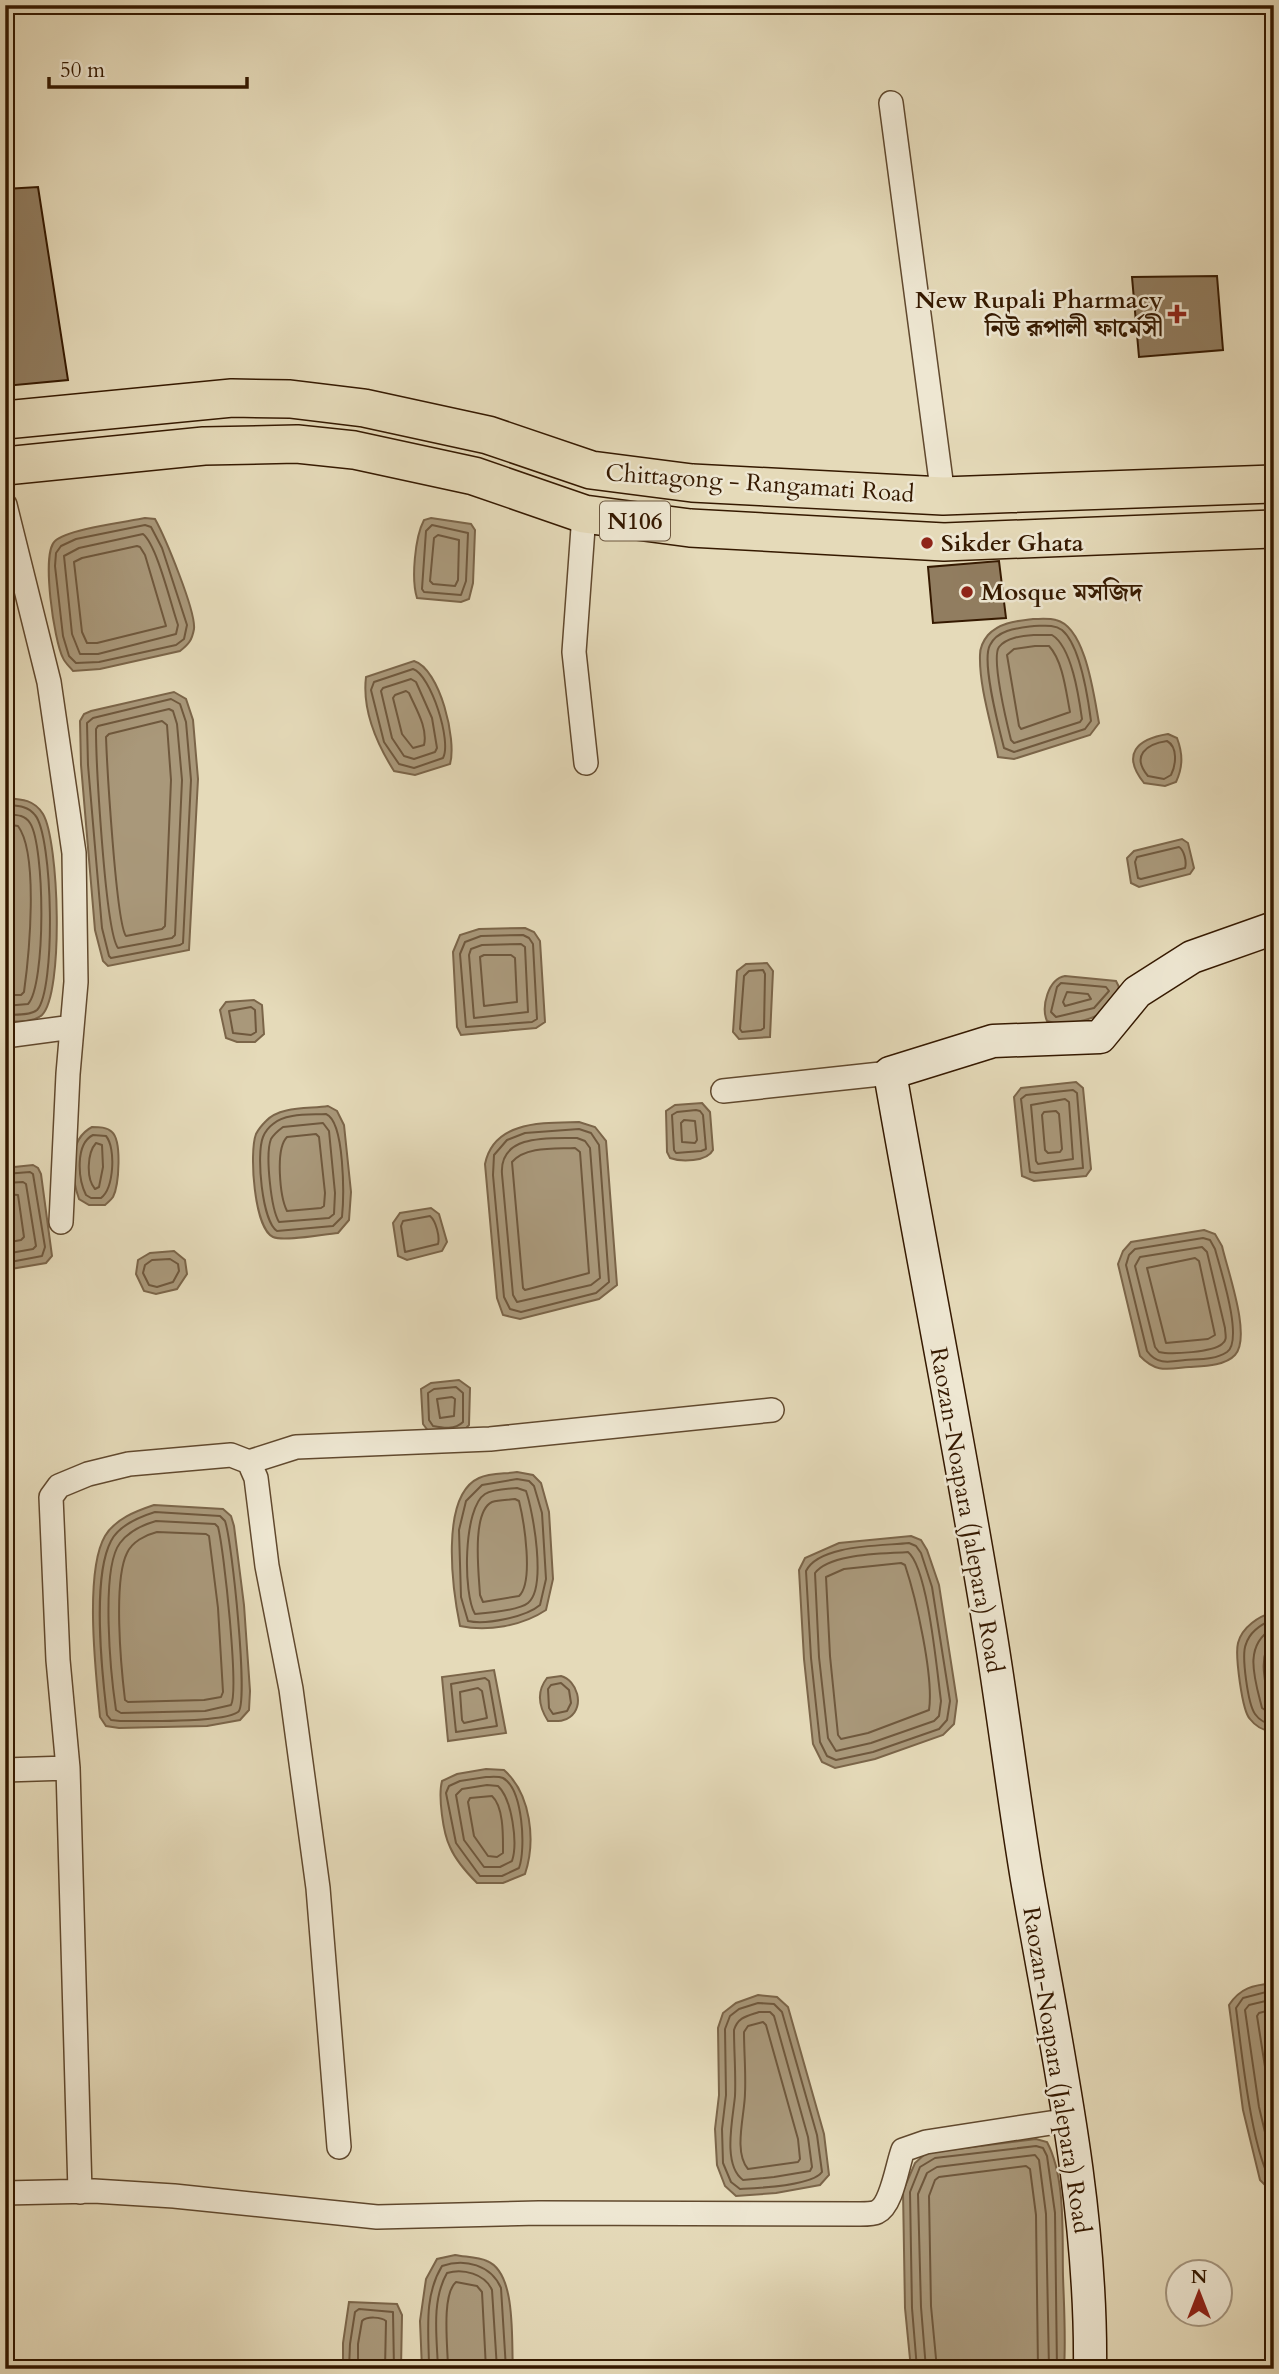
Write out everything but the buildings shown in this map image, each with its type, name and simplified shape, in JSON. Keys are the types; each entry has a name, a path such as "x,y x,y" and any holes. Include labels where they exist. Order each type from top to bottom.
{"highway":[{"name":"Chittagong - Rangamati Road","path":"5,421 232,398 290,399 365,408 488,435 591,470 692,483 943,496 1274,484"},
{"name":"Chittagong - Rangamati Road","path":"5,466 225,444 297,444 354,450 474,476 584,514 690,528 944,542 1274,529"}],"main road":[{"path":"890,1073 993,1041 1100,1037 1137,992 1192,957 1274,928"},
{"name":"Raozan-Noapara (Jalepara) Road","path":"890,1073 989,1623 1027,1878 1070,2120 1091,2322 1090,2369"}],"street":[{"path":"891,103 943,496"},
{"path":"5,505 49,682 74,853 76,982 61,1222"},
{"path":"584,514 574,652 586,763"},
{"path":"5,1036 72,1027"},
{"path":"723,1091 890,1073"},
{"path":"80,2192 68,1768 58,1660 51,1497 59,1486 88,1474 129,1464 231,1455 249,1462 296,1447 490,1439 772,1410"},
{"path":"249,1462 256,1478 267,1566 291,1689 316,1874 339,2147"},
{"path":"5,1770 68,1768"},
{"path":"5,2193 80,2192 174,2196 377,2217 539,2213 860,2214 877,2212 889,2202 894,2174 903,2150 926,2142 1070,2120"}],"water":[{"path":"145,518 155,519 179,574 193,620 191,639 180,651 100,669 73,671 63,658 56,634 50,598 51,549 55,541 71,533"},
{"path":"431,518 471,524 475,530 473,583 469,599 461,602 417,598 414,580 416,547 424,520"},
{"path":"1033,619 1056,620 1066,625 1075,635 1087,664 1099,723 1090,735 1014,759 998,757 980,667 982,645 986,637 998,627"},
{"path":"414,661 432,677 439,691 449,723 452,753 450,764 415,775 394,771 388,761 372,726 365,689 366,677"},
{"path":"174,692 186,699 193,720 198,779 189,950 108,966 103,961 95,930 81,765 80,721 84,714 91,711"},
{"path":"1168,734 1177,738 1180,750 1181,766 1176,782 1165,786 1144,783 1137,773 1133,756 1141,744"},
{"path":"5,798 31,803 43,814 53,854 57,916 54,978 49,1001 38,1018 5,1022"},
{"path":"1182,839 1188,843 1194,868 1190,874 1139,887 1131,883 1127,858 1134,851"},
{"path":"525,928 534,932 540,941 545,1022 536,1028 461,1035 457,1027 453,952 460,935 479,929"},
{"path":"767,963 773,971 770,1037 739,1039 733,1032 737,971 746,964"},
{"path":"1065,976 1116,981 1119,987 1108,1006 1098,1015 1072,1023 1047,1021 1047,994 1054,982"},
{"path":"254,1000 262,1005 264,1034 255,1042 237,1042 226,1038 220,1010 226,1002"},
{"path":"1076,1082 1083,1088 1091,1169 1086,1176 1034,1181 1022,1176 1014,1097 1021,1088"},
{"path":"702,1103 710,1112 713,1150 700,1159 670,1158 667,1152 666,1111 675,1105"},
{"path":"328,1106 337,1111 344,1125 351,1192 349,1220 338,1233 295,1238 273,1237 261,1220 257,1205 253,1172 256,1134 266,1121 279,1113"},
{"path":"579,1122 595,1127 606,1141 617,1285 599,1299 520,1319 503,1315 497,1298 485,1164 490,1150 499,1139 522,1127"},
{"path":"92,1127 110,1130 117,1144 117,1183 113,1197 105,1205 89,1205 79,1199 74,1180 73,1159 78,1140"},
{"path":"33,1165 41,1174 52,1256 46,1263 5,1270 5,1168"},
{"path":"431,1208 439,1214 447,1242 442,1251 407,1260 398,1256 393,1223 400,1213"},
{"path":"1204,1230 1215,1234 1222,1246 1240,1319 1240,1346 1231,1359 1220,1363 1162,1369 1151,1365 1140,1356 1118,1264 1123,1251 1131,1242"},
{"path":"174,1251 185,1260 187,1274 177,1289 156,1294 144,1291 136,1274 138,1260 150,1253"},
{"path":"459,1380 470,1388 469,1425 461,1433 429,1432 423,1424 421,1389 431,1383"},
{"path":"517,1472 533,1475 541,1483 549,1512 553,1579 546,1610 515,1624 481,1628 460,1626 452,1569 454,1524 458,1504 466,1488 479,1478"},
{"path":"154,1505 223,1509 231,1516 244,1605 250,1691 249,1710 240,1720 207,1726 119,1728 106,1726 100,1717 93,1624 95,1574 99,1552 105,1536 114,1525 133,1513"},
{"path":"911,1536 921,1540 927,1550 939,1585 957,1701 954,1724 943,1735 875,1759 835,1768 822,1762 813,1744 804,1659 799,1570 805,1558 839,1543"},
{"path":"1274,1612 1274,1732 1264,1730 1252,1722 1247,1714 1237,1649 1240,1637 1247,1627 1257,1619"},
{"path":"494,1670 506,1733 448,1741 442,1677"},
{"path":"547,1678 567,1678 575,1688 577,1707 568,1719 548,1721 542,1710 541,1689"},
{"path":"486,1769 504,1770 513,1780 529,1819 530,1847 525,1874 503,1883 477,1883 466,1871 450,1847 442,1814 442,1781 457,1774"},
{"path":"1274,1983 1274,2194 1260,2180 1243,2110 1229,2005 1248,1988"},
{"path":"758,1995 777,1997 788,2007 824,2134 829,2175 820,2185 776,2193 736,2196 725,2186 717,2165 715,2129 719,2095 718,2028 723,2013 736,2003"},
{"path":"1036,2139 1047,2142 1060,2189 1063,2225 1064,2369 911,2369 905,2308 903,2191 915,2163 925,2154 933,2152"},
{"path":"455,2255 487,2261 497,2268 503,2279 508,2293 512,2326 513,2369 422,2369 420,2321 426,2279 437,2259"},
{"path":"349,2302 397,2304 402,2315 401,2369 343,2369 343,2343"}],"place":[{"name":"New Rupali Pharmacy নিউ রূপালী ফার্মেসী","path":"1177,314"},
{"name":"Sikder Ghata","path":"927,543"},
{"name":"Mosque মসজিদ","path":"967,592"}]}
